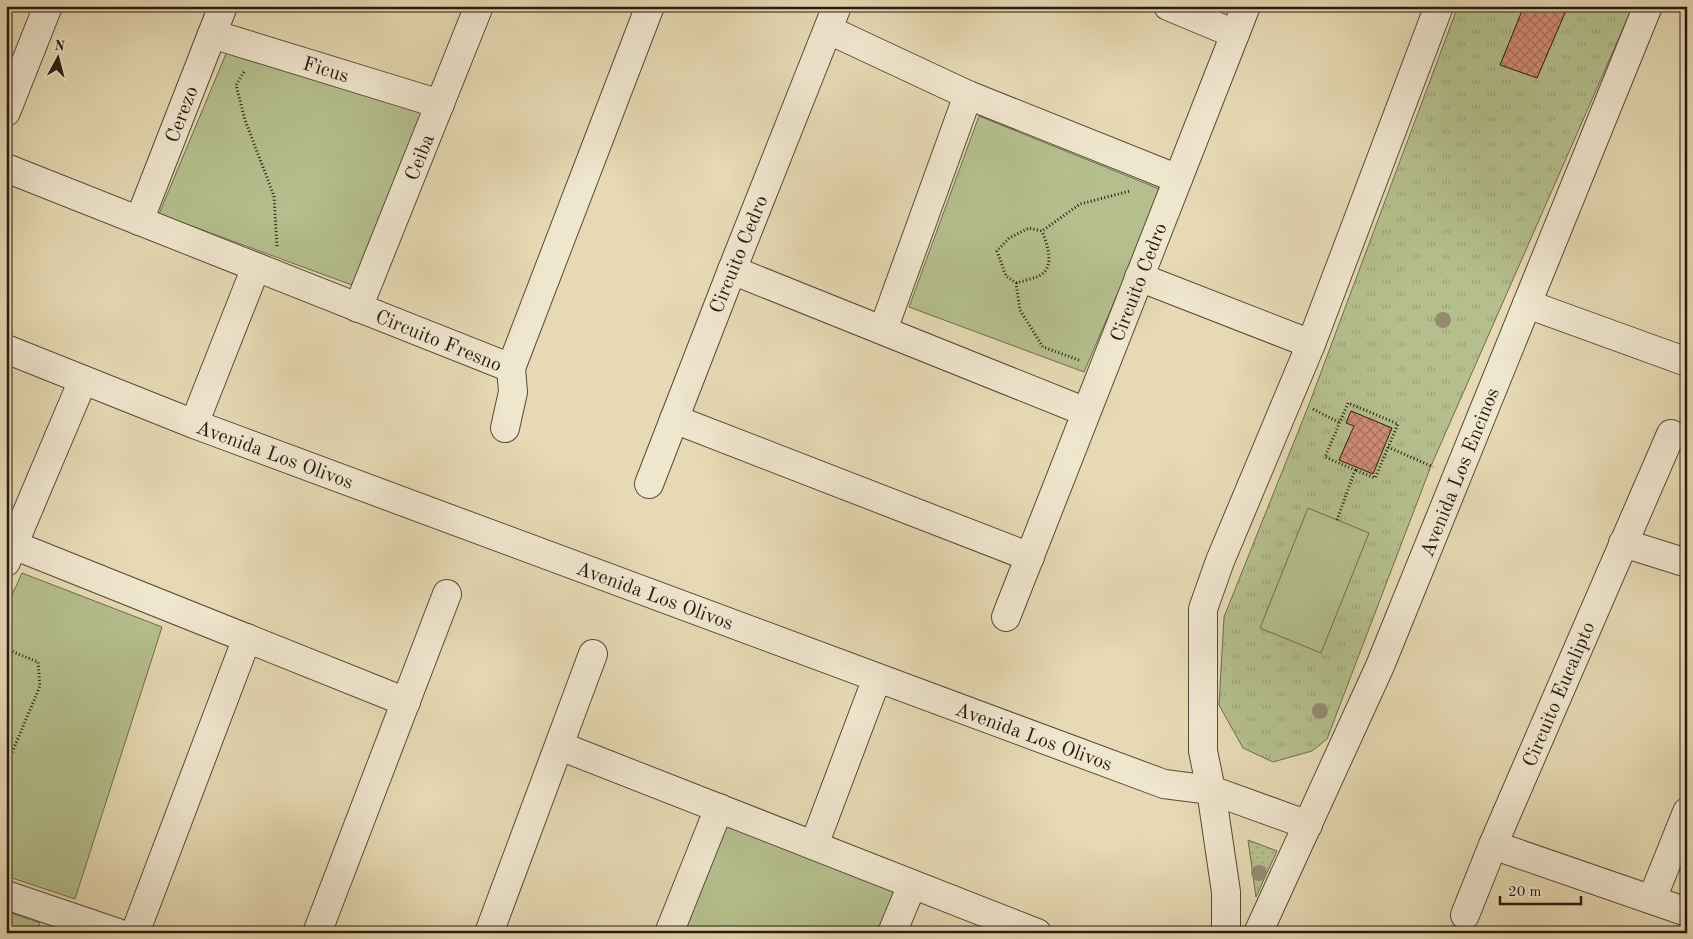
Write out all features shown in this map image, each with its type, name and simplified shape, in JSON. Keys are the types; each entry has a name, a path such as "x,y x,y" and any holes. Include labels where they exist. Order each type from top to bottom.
{"street":[{"path":"6,112 48,6"},
{"name":"Cerezo","path":"139,221 223,6"},
{"name":"Ceiba","path":"358,308 479,6"},
{"name":"Circuito Fresno","path":"6,168 510,368 650,6"},
{"path":"1168,6 1235,34"},
{"name":"Circuito Cedro","path":"1006,617 1246,6"},
{"path":"1226,933 1226,892 1211,790 1203,751 1203,609 1220,562 1311,344 1438,6"},
{"name":"Avenida Los Encinos","path":"1258,933 1380,666 1648,6"},
{"path":"833,18 968,95 1178,179"},
{"name":"Circuito Cedro","path":"649,484 833,18"},
{"name":"Ficus","path":"212,34 440,104"},
{"path":"883,330 968,95"},
{"path":"732,270 1086,412"},
{"path":"194,424 267,272"},
{"path":"1139,278 1311,344"},
{"path":"1527,304 1687,362"},
{"name":"Avenida Los Olivos","path":"6,350 194,424 1164,784 1211,790 1308,825"},
{"path":"505,428 513,392 510,368"},
{"path":"82,380 8,549 247,638 406,702"},
{"path":"674,419 1030,557"},
{"name":"Circuito Eucalipto","path":"1465,915 1493,845 1671,434"},
{"path":"1623,543 1687,563"},
{"path":"318,933 447,594"},
{"path":"135,933 247,638"},
{"path":"489,933 593,654"},
{"path":"814,845 877,678"},
{"path":"560,746 1037,933"},
{"path":"670,933 719,808"},
{"path":"1652,899 1687,812"},
{"path":"1493,845 1687,912"},
{"path":"892,933 912,885"},
{"path":"6,896 53,922 118,933"}],"path":[{"path":"258,48 236,85 245,120 274,196 267,272"},
{"path":"1087,362 1043,347 1020,310 1016,284 1006,276 997,251 1009,238 1028,228 1042,231 1080,204 1132,190"},
{"path":"1016,284 1041,275 1049,263 1049,249 1042,231"},
{"path":"1348,403 1398,424 1375,478 1355,470 1325,457 1348,403"},
{"path":"1388,447 1457,478"},
{"path":"1336,520 1355,470"},
{"path":"6,649 38,662 40,686 6,768 11,801 6,803"}],"green space":[{"path":"1458,6 1633,6 1431,466 1327,739 1312,751 1273,762 1243,748 1219,705 1224,617 1308,407"},
{"path":"228,49 427,113 360,288 159,214"},
{"path":"979,116 1162,190 1084,372 909,307"},
{"path":"1308,508 1369,533 1321,653 1260,628"},
{"path":"22,573 162,627 75,899 6,876 6,608"},
{"path":"727,825 896,893 880,933 683,933"},
{"path":"1248,840 1277,851 1256,897"},
{"path":"6,911 40,923 36,933 6,933"}],"building":[{"path":"1524,6 1568,6 1537,78 1500,65"},
{"path":"1351,411 1392,428 1373,474 1339,460 1354,426 1346,423"}]}
